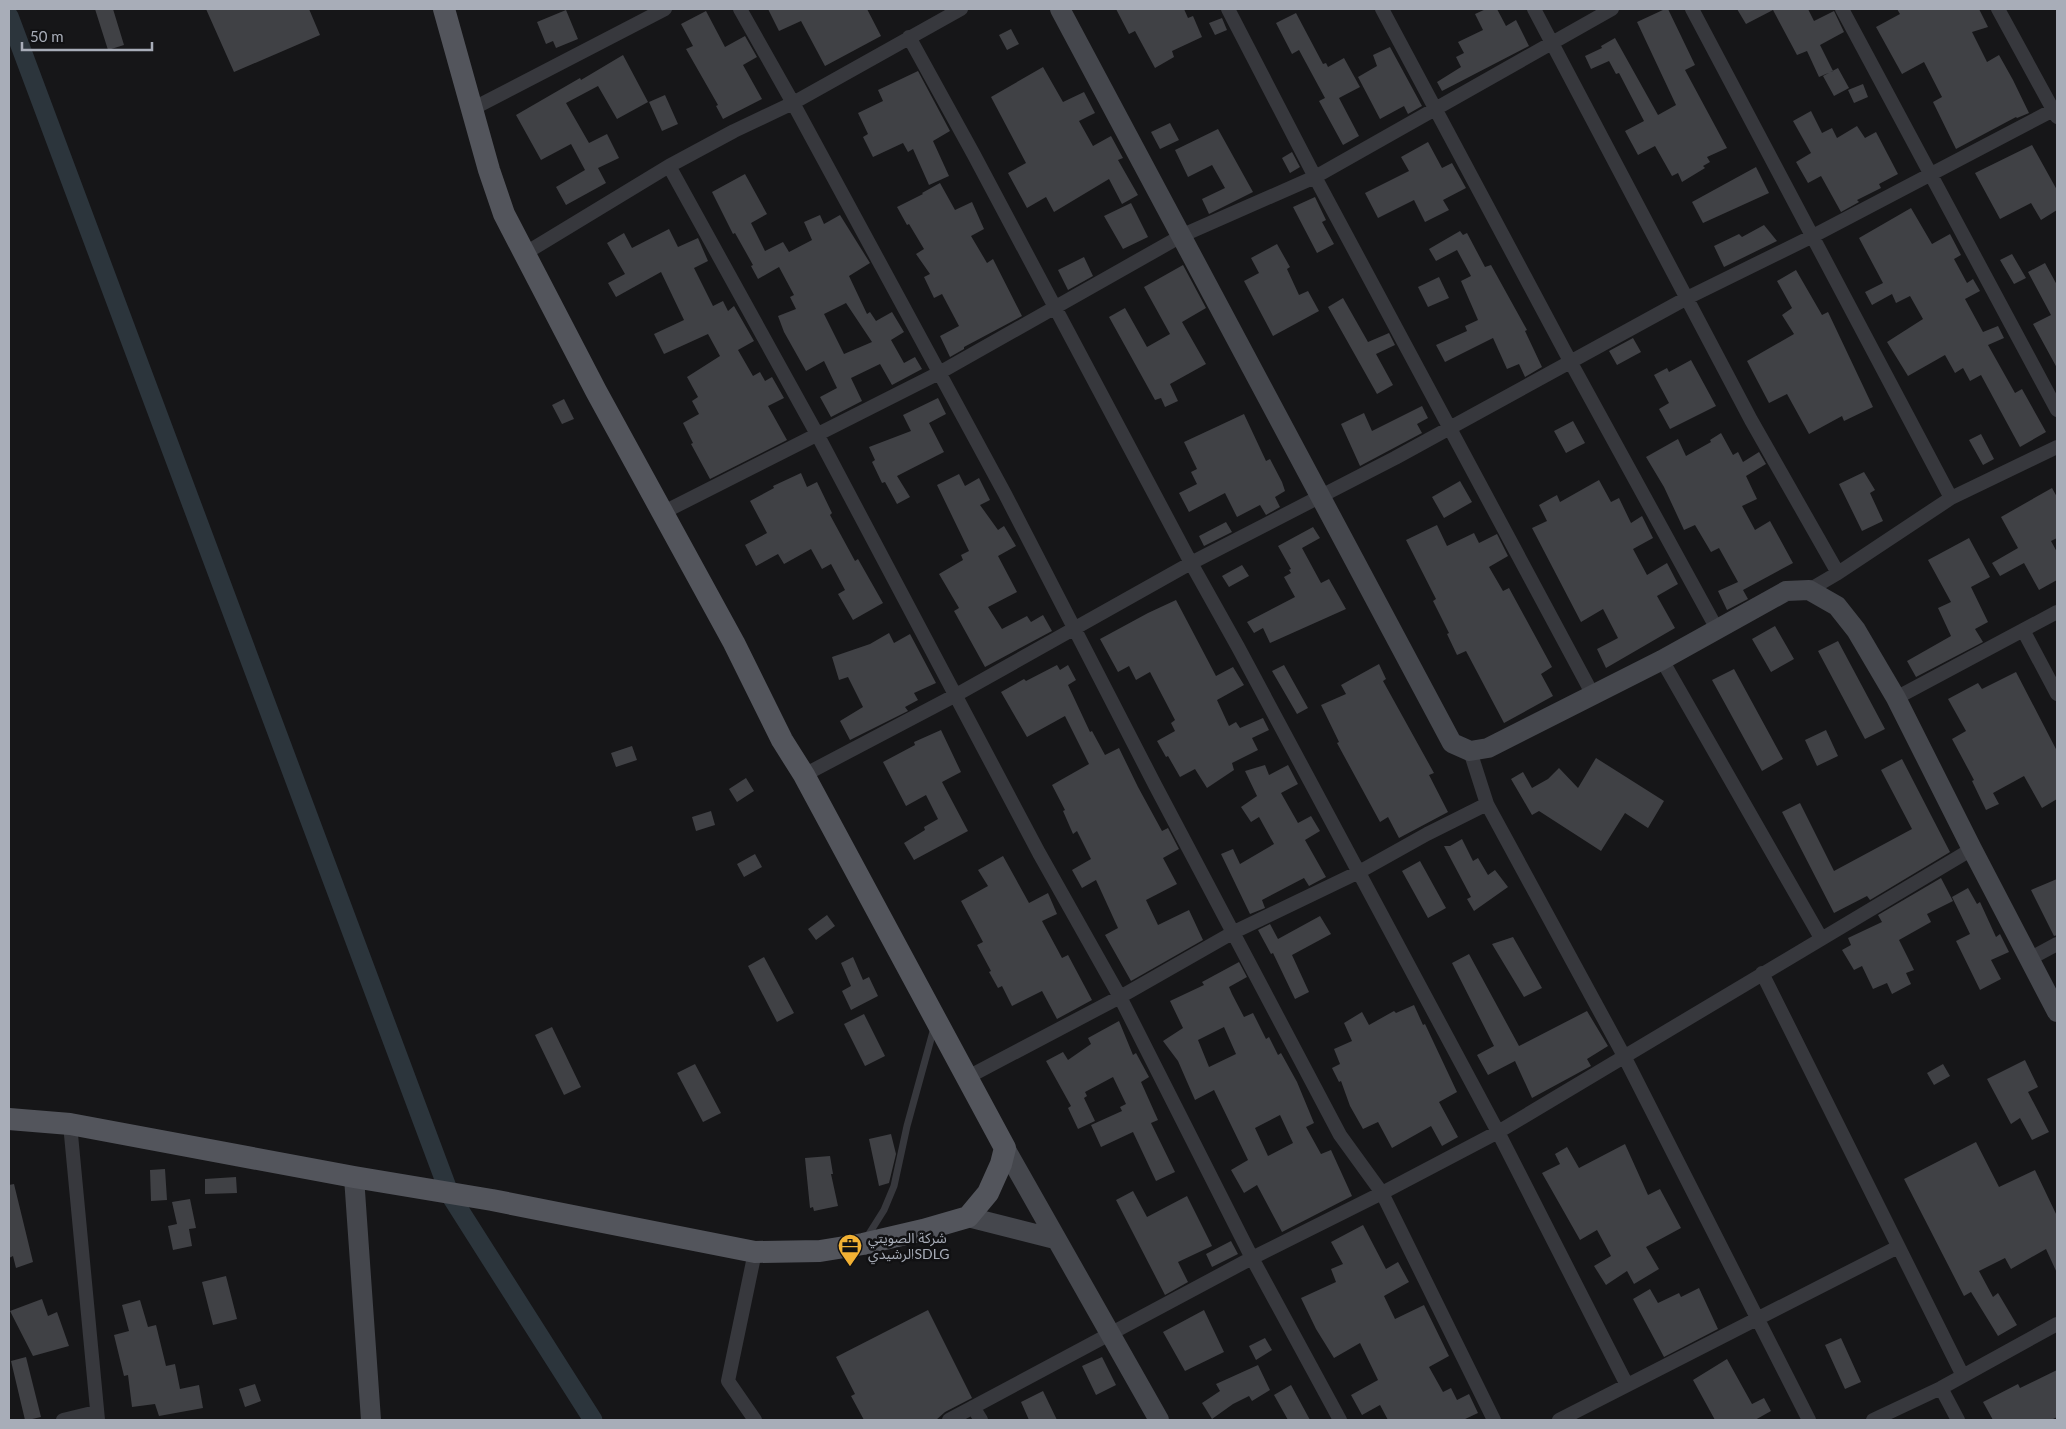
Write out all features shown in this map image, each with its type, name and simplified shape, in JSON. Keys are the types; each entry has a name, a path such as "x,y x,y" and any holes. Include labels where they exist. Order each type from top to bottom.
{"main road":[{"path":"9,1119 70,1124 354,1177 492,1200 755,1252 820,1251 863,1244 968,1217 988,1193 1001,1164 1005,1148 968,1077 804,775 782,740 734,643 662,513 504,214 489,170 444,9"}],"street":[{"path":"472,109 665,9"},
{"path":"740,9 1005,494 1340,1135 1382,1193 1494,1420"},
{"path":"524,254 669,166 734,131 793,104 960,9"},
{"path":"1060,9 1183,235 1319,496 1452,743 1470,751 1488,748 1593,696 1786,591 1809,590 1838,573 1951,498 2057,446"},
{"path":"1228,9 1315,177 1593,696"},
{"path":"1382,9 1570,361 1717,629"},
{"path":"1534,9 1751,420 1838,573"},
{"path":"662,513 939,373 1183,235 1315,177 1612,9"},
{"path":"1692,9 1951,498"},
{"path":"1842,9 2057,410"},
{"path":"804,775 956,695 1191,563 1511,396 1570,361 1687,298 2056,112 1998,9"},
{"path":"909,37 974,154 1191,563 1498,1132 1627,1385"},
{"path":"669,166 817,434 886,568 956,695 1039,853 1120,997 1252,1258 1340,1420"},
{"path":"1809,590 1837,606 1856,630 1896,698 2057,1012"},
{"path":"1896,698 2057,612"},
{"path":"2023,630 2057,694"},
{"path":"1662,660 1821,938"},
{"path":"1470,751 1487,804 1624,1056 1809,1420"},
{"path":"968,1077 1120,997 1234,932 1359,872 1427,834 1487,804"},
{"path":"949,1420 1252,1258 1498,1132 1972,849"},
{"path":"2029,959 2057,944"},
{"path":"1762,973 1962,1376"},
{"path":"63,1420 97,1416 70,1124"},
{"path":"1005,1148 1159,1420"},
{"path":"354,1177 371,1420"},
{"path":"968,1217 1055,1239"},
{"path":"1559,1420 1898,1246"},
{"path":"755,1252 728,1381 755,1420"},
{"path":"1873,1420 1941,1388 2057,1324"},
{"path":"1941,1388 1958,1420"},
{"path":"973,1407 981,1420"}],"lane":[{"path":"863,1244 884,1210 894,1186 906,1126 937,1020"}],"building":[{"path":"95,9 113,9 124,45 108,50"},
{"path":"206,9 309,9 320,35 234,72"},
{"path":"768,9 867,9 881,36 825,66 801,21 779,31"},
{"path":"1116,9 1184,9 1188,18 1193,16 1202,37 1172,51 1174,57 1155,68 1135,31 1129,34"},
{"path":"1486,9 1497,9 1506,26 1516,20 1529,46 1442,91 1437,82 1461,67 1456,57 1464,53 1458,42 1483,30 1475,14"},
{"path":"1668,9 1695,65 1685,70 1727,148 1707,157 1710,162 1703,166 1705,168 1682,182 1678,173 1672,176 1655,146 1638,155 1625,131 1644,121 1619,73 1616,74 1609,61 1591,69 1585,56 1602,48 1601,46 1615,38 1658,115 1676,105 1637,22"},
{"path":"1737,9 1808,9 1814,21 1834,11 1844,32 1820,45 1833,71 1819,77 1807,51 1797,55 1773,10 1746,24"},
{"path":"1897,9 1979,9 1988,27 1972,32 1987,62 1999,55 2029,113 2016,117 1956,149 1933,102 1942,97 1924,62 1902,74 1876,27 1900,14"},
{"path":"566,10 578,39 556,48 553,41 546,44 537,22"},
{"path":"706,11 725,47 745,36 757,57 743,65 762,99 723,119 716,106 718,105 686,49 693,46 681,24"},
{"path":"1296,13 1323,64 1326,63 1328,67 1344,58 1360,87 1339,98 1359,136 1343,145 1319,101 1325,98 1299,50 1292,54 1276,23"},
{"path":"1222,18 1227,30 1215,35 1209,23"},
{"path":"1011,29 1019,44 1007,50 999,35"},
{"path":"1390,47 1422,106 1408,114 1404,106 1380,119 1358,77 1377,66 1373,55"},
{"path":"623,55 648,102 617,119 598,86 566,103 589,143 607,134 619,158 598,168 606,183 566,205 556,187 585,170 571,144 541,160 516,115"},
{"path":"1043,67 1063,102 1084,92 1095,113 1079,121 1093,146 1111,136 1123,158 1118,160 1138,195 1122,204 1109,179 1054,212 1046,197 1027,208 1008,173 1026,163 991,97"},
{"path":"1838,68 1849,88 1834,96 1823,76"},
{"path":"918,71 950,131 933,141 949,176 929,185 913,149 908,152 903,143 873,157 863,137 868,134 858,113 883,101 878,90"},
{"path":"1863,84 1868,97 1854,103 1848,90"},
{"path":"665,95 678,124 662,131 649,102"},
{"path":"1811,111 1822,133 1832,128 1837,138 1857,126 1865,138 1876,132 1898,174 1879,184 1881,188 1857,200 1859,202 1841,212 1821,176 1808,183 1796,162 1811,153 1793,121"},
{"path":"1170,123 1179,140 1160,149 1151,132"},
{"path":"1218,129 1253,192 1209,214 1202,199 1225,188 1212,165 1188,177 1175,150"},
{"path":"1428,142 1442,168 1452,163 1466,188 1443,200 1449,210 1425,222 1414,200 1378,218 1365,193 1409,171 1401,157"},
{"path":"2032,145 2057,190 2057,210 2041,220 2031,203 2000,219 1975,173"},
{"path":"1292,152 1300,167 1290,173 1282,158"},
{"path":"1756,167 1769,193 1703,223 1692,202"},
{"path":"745,174 767,214 751,223 765,251 783,242 789,252 812,240 804,222 820,215 824,224 840,215 870,263 849,276 867,314 870,312 876,321 892,312 904,332 891,340 904,363 915,357 922,369 892,385 880,364 851,378 862,401 831,417 820,397 837,388 824,361 806,371 784,332 778,316 796,309 790,297 794,295 779,267 758,279 751,266 753,265 735,233 733,234 712,192","holes":["846,303 872,342 844,354 824,314"]},
{"path":"940,183 955,210 972,202 984,229 971,236 987,263 993,259 1022,316 964,347 964,349 950,357 940,336 959,326 942,294 934,298 924,277 930,274 916,254 924,249 897,207"},
{"path":"1315,197 1326,220 1322,222 1334,244 1317,253 1293,207"},
{"path":"1131,203 1148,237 1123,249 1104,216"},
{"path":"1911,208 1932,244 1950,234 1961,255 1954,259 1967,283 1973,279 1980,291 1965,299 1983,332 1998,326 2004,338 1988,345 2015,393 2022,389 2046,432 2020,447 1981,375 1970,381 1963,368 1955,373 1945,355 1908,376 1887,342 1923,319 1910,296 1896,303 1892,294 1872,305 1865,292 1883,283 1859,238"},
{"path":"1764,225 1777,241 1724,267 1714,246 1739,234 1742,237"},
{"path":"669,229 678,247 698,238 708,261 694,268 713,306 723,301 728,311 734,306 754,341 738,350 753,376 760,372 765,381 772,377 784,398 768,406 787,440 710,479 691,444 693,443 683,423 699,414 692,401 698,397 687,377 720,356 708,334 664,354 654,334 684,320 661,272 616,297 608,283 625,274 607,243 624,233 632,248"},
{"path":"1460,231 1463,235 1467,233 1485,267 1491,265 1527,330 1525,331 1542,367 1525,377 1519,364 1507,369 1493,338 1445,362 1436,345 1467,331 1465,326 1478,320 1461,281 1471,276 1457,250 1436,261 1429,249"},
{"path":"1277,244 1290,267 1287,269 1299,295 1308,291 1319,311 1273,336 1244,281 1259,273 1251,258"},
{"path":"2012,254 2026,278 2014,284 2000,260"},
{"path":"1084,257 1093,276 1068,290 1058,270"},
{"path":"2045,263 2057,285 2057,368 2033,324 2051,315 2028,272"},
{"path":"1183,265 1206,308 1182,322 1206,364 1170,384 1178,401 1165,407 1161,398 1155,400 1109,317 1125,308 1147,347 1170,334 1144,287"},
{"path":"1796,270 1822,315 1828,312 1873,407 1844,421 1842,416 1809,434 1787,394 1769,403 1747,361 1794,334 1782,315 1792,308 1777,281"},
{"path":"1439,277 1449,298 1428,307 1418,287"},
{"path":"1343,298 1368,342 1389,333 1395,345 1376,354 1393,385 1377,394 1328,307"},
{"path":"1633,338 1641,352 1617,365 1609,351"},
{"path":"1691,360 1716,406 1670,429 1659,409 1669,403 1654,375 1667,368 1669,372"},
{"path":"938,398 946,414 929,423 944,452 897,476 910,497 897,504 885,482 882,483 872,462 875,460 869,447 911,431 903,415"},
{"path":"564,399 574,419 562,424 552,405"},
{"path":"1422,406 1428,418 1417,424 1422,433 1360,466 1341,424 1364,413 1372,431"},
{"path":"1244,414 1266,461 1270,459 1282,482 1285,491 1275,497 1280,507 1266,515 1260,505 1237,517 1225,493 1189,512 1179,493 1197,484 1191,472 1197,469 1184,442"},
{"path":"1573,421 1585,443 1566,453 1554,431"},
{"path":"1721,433 1733,455 1738,452 1743,462 1759,452 1766,464 1746,476 1757,499 1742,506 1755,530 1770,521 1793,563 1743,590 1748,599 1727,610 1718,591 1738,582 1719,548 1711,552 1695,525 1684,530 1664,487 1646,457 1678,439 1686,456 1711,442 1710,440"},
{"path":"1981,434 1994,459 1983,465 1969,440"},
{"path":"1864,472 1875,490 1870,493 1883,521 1862,531 1839,484"},
{"path":"801,473 807,487 817,482 832,513 830,515 855,561 858,559 883,603 853,620 838,594 845,590 831,564 822,569 811,549 784,564 778,554 756,566 745,545 767,533 750,501 774,488 773,486"},
{"path":"959,474 965,486 979,478 990,500 980,505 998,530 1004,526 1016,546 998,556 1017,592 988,607 1002,629 1027,616 1031,622 1043,615 1052,631 985,667 954,611 959,608 939,574 963,560 961,555 969,551 937,485"},
{"path":"1599,480 1611,502 1619,498 1631,523 1642,516 1653,538 1633,549 1647,575 1667,563 1678,584 1657,596 1675,628 1606,668 1597,649 1618,638 1603,609 1581,622 1532,528 1547,521 1539,505 1557,495 1560,502"},
{"path":"1460,481 1472,502 1444,518 1432,497"},
{"path":"2052,488 2057,497 2057,538 2051,541 2057,552 2057,580 2039,590 2024,563 2000,576 1992,563 2018,548 2001,517"},
{"path":"1226,522 1232,532 1204,546 1199,536"},
{"path":"1437,525 1447,546 1474,533 1479,543 1497,534 1508,556 1489,567 1503,591 1509,588 1552,667 1541,674 1553,696 1504,723 1466,651 1457,655 1447,634 1449,633 1433,601 1436,599 1406,540"},
{"path":"1313,527 1320,538 1302,548 1321,583 1329,579 1346,609 1270,643 1263,628 1254,633 1247,622 1295,597 1284,577 1291,573 1289,570 1291,569 1278,546"},
{"path":"1969,538 1990,577 1971,587 1988,622 1975,629 1983,642 1916,677 1907,661 1951,636 1938,608 1951,602 1928,560"},
{"path":"1242,565 1249,576 1229,587 1222,576"},
{"path":"1176,600 1216,676 1233,667 1244,685 1217,700 1229,726 1236,722 1240,728 1263,718 1269,730 1252,738 1258,750 1232,763 1234,770 1207,788 1195,769 1180,777 1157,741 1175,731 1171,723 1175,720 1150,672 1136,680 1129,666 1118,672 1100,639"},
{"path":"1775,626 1794,659 1771,672 1752,639"},
{"path":"889,633 894,643 910,634 936,683 914,693 918,700 905,707 908,711 850,740 840,721 863,707 848,677 839,680 832,657 870,644"},
{"path":"1838,641 1885,729 1865,739 1818,651"},
{"path":"1379,664 1386,679 1383,681 1434,773 1429,775 1448,812 1399,838 1388,817 1380,822 1337,743 1339,742 1321,705 1346,694 1341,685"},
{"path":"1057,665 1060,670 1068,665 1076,680 1068,685 1090,732 1092,731 1105,755 1119,748 1162,831 1168,828 1179,849 1163,858 1177,884 1146,900 1158,925 1189,910 1203,940 1131,981 1105,935 1118,928 1096,880 1082,888 1072,870 1091,859 1077,831 1073,834 1063,811 1065,810 1052,785 1089,764 1065,716 1027,737 1001,692 1024,679 1026,681"},
{"path":"1284,665 1308,708 1297,714 1272,671"},
{"path":"1734,669 1783,759 1762,771 1712,680"},
{"path":"2016,672 2057,751 2057,799 2042,808 2024,776 1993,793 1999,804 1986,810 1972,781 1974,780 1952,739 1966,731 1948,699 1978,683 1982,689"},
{"path":"941,730 961,772 942,782 968,831 914,860 904,843 925,830 924,827 938,819 926,795 906,806 883,762 915,745 914,742"},
{"path":"1826,730 1838,756 1817,766 1805,740"},
{"path":"632,746 637,760 616,767 611,753"},
{"path":"1596,758 1664,801 1648,828 1625,813 1601,851 1539,811 1532,815 1511,779 1523,772 1532,788 1548,779 1559,768 1578,788"},
{"path":"1902,759 1950,852 1870,900 1867,896 1834,913 1782,812 1800,803 1834,871 1912,829 1881,770"},
{"path":"1265,765 1269,775 1288,765 1298,784 1281,793 1298,823 1311,816 1320,831 1305,840 1326,877 1309,886 1304,878 1262,900 1265,908 1250,914 1221,854 1233,849 1240,864 1274,844 1259,817 1251,822 1241,807 1257,796 1245,771"},
{"path":"746,778 754,791 737,802 729,789"},
{"path":"711,811 715,825 696,831 692,817"},
{"path":"1462,839 1473,861 1478,858 1488,875 1495,870 1508,887 1474,911 1467,899 1471,897 1444,846 1450,846"},
{"path":"755,854 762,867 744,877 737,864"},
{"path":"1003,856 1029,903 1048,893 1057,914 1042,921 1062,958 1068,955 1092,1000 1057,1019 1042,991 1012,1006 1002,986 998,988 989,972 991,971 977,945 983,942 961,901 988,886 978,870"},
{"path":"1420,861 1446,908 1428,918 1402,871"},
{"path":"1941,878 1953,901 1927,914 1931,922 1899,940 1914,970 1906,973 1911,984 1892,994 1887,983 1873,989 1862,966 1854,970 1842,950 1851,945 1848,938 1882,922 1878,915"},
{"path":"2057,879 2057,935 2054,936 2031,890"},
{"path":"1968,888 1977,904 1980,902 1996,937 2000,934 2009,952 1991,960 2001,979 1980,990 1956,941 1970,934 1952,897"},
{"path":"827,915 835,926 816,940 808,929"},
{"path":"1320,916 1331,934 1292,955 1309,992 1295,999 1273,953 1271,954 1258,930 1270,924 1278,939"},
{"path":"1513,937 1542,988 1524,997 1492,944"},
{"path":"1469,954 1519,1046 1587,1011 1608,1046 1587,1059 1591,1066 1532,1098 1515,1061 1488,1075 1477,1055 1494,1046 1452,963"},
{"path":"764,957 794,1013 777,1022 748,966"},
{"path":"853,957 863,980 869,977 878,996 851,1010 842,991 851,986 841,963"},
{"path":"1239,962 1247,977 1229,987 1232,994 1244,1017 1253,1013 1266,1039 1269,1037 1278,1055 1281,1053 1297,1082 1314,1123 1306,1127 1321,1154 1331,1150 1352,1196 1282,1232 1257,1185 1244,1193 1231,1170 1248,1160 1214,1090 1195,1100 1178,1061 1163,1041 1183,1028 1170,1001 1204,985 1202,982","holes":["1224,1027 1236,1054 1209,1067 1198,1040","1280,1115 1293,1143 1268,1156 1255,1128"]},
{"path":"1414,1005 1457,1092 1439,1102 1458,1137 1442,1146 1431,1126 1392,1148 1378,1122 1363,1129 1350,1106 1341,1081 1339,1082 1332,1068 1340,1064 1334,1049 1352,1041 1344,1023 1362,1012 1369,1025 1394,1011 1396,1013"},
{"path":"864,1014 885,1056 865,1066 844,1024"},
{"path":"1119,1021 1133,1055 1136,1053 1149,1077 1141,1082 1158,1120 1151,1123 1175,1172 1156,1181 1133,1132 1101,1147 1091,1125 1122,1111 1120,1107 1126,1104 1113,1077 1085,1092 1087,1096 1084,1098 1095,1121 1078,1129 1068,1108 1071,1106 1046,1061 1063,1052 1068,1060 1091,1044 1088,1038"},
{"path":"552,1027 581,1087 564,1095 535,1035"},
{"path":"2025,1060 2038,1087 2028,1092 2049,1132 2032,1140 2020,1118 2011,1124 1987,1079"},
{"path":"695,1064 721,1113 703,1122 677,1073"},
{"path":"1943,1064 1950,1076 1934,1085 1927,1073"},
{"path":"891,1134 896,1154 889,1183 879,1186 869,1139"},
{"path":"1976,1142 1999,1187 2035,1170 2057,1216 2057,1273 2046,1249 2011,1269 2005,1258 1979,1271 1993,1297 1998,1293 2017,1325 1998,1336 1971,1292 1964,1296 1904,1179"},
{"path":"1625,1144 1648,1195 1660,1189 1681,1228 1646,1247 1659,1269 1634,1284 1627,1271 1606,1285 1594,1266 1611,1256 1597,1230 1580,1240 1542,1173 1560,1164 1555,1154 1567,1147 1579,1168"},
{"path":"830,1156 833,1174 831,1174 838,1206 814,1211 813,1207 810,1208 805,1158"},
{"path":"165,1169 167,1200 151,1201 150,1170"},
{"path":"236,1177 237,1193 205,1194 205,1179"},
{"path":"14,1184 33,1262 16,1268 13,1256 9,1258 9,1185"},
{"path":"1133,1191 1147,1217 1187,1196 1212,1246 1178,1262 1188,1282 1165,1295 1116,1200"},
{"path":"190,1199 196,1228 189,1229 192,1246 173,1250 168,1226 177,1224 172,1202"},
{"path":"1363,1225 1386,1269 1398,1262 1409,1282 1384,1296 1395,1319 1424,1305 1449,1356 1429,1367 1443,1392 1451,1388 1457,1400 1469,1394 1478,1413 1463,1420 1388,1420 1380,1405 1362,1415 1351,1395 1378,1380 1360,1343 1334,1358 1316,1329 1301,1298 1336,1282 1331,1269 1343,1264 1331,1242"},
{"path":"1231,1241 1238,1254 1212,1267 1206,1254"},
{"path":"226,1276 237,1319 213,1325 202,1282"},
{"path":"1699,1288 1718,1329 1664,1357 1633,1299 1650,1289 1658,1303 1679,1293 1681,1297"},
{"path":"42,1299 48,1316 57,1312 69,1346 33,1356 10,1311"},
{"path":"140,1300 148,1327 156,1325 166,1366 175,1364 180,1389 199,1385 203,1408 159,1416 155,1404 132,1407 128,1375 124,1376 114,1335 129,1331 122,1305"},
{"path":"928,1310 972,1398 945,1412 936,1420 864,1420 851,1396 855,1394 836,1357"},
{"path":"1204,1310 1224,1352 1185,1371 1163,1332"},
{"path":"1265,1338 1272,1350 1256,1360 1249,1346"},
{"path":"1841,1338 1861,1382 1845,1389 1825,1345"},
{"path":"26,1357 41,1417 28,1420 25,1420 11,1361"},
{"path":"1102,1357 1116,1385 1096,1395 1082,1366"},
{"path":"1727,1359 1752,1404 1764,1398 1771,1411 1755,1420 1715,1420 1693,1380"},
{"path":"1258,1365 1270,1390 1252,1401 1249,1396 1233,1404 1212,1419 1202,1403 1220,1391 1216,1384"},
{"path":"2057,1370 2057,1417 2051,1420 1993,1420 1983,1402 2018,1384 2020,1388"},
{"path":"255,1384 261,1401 245,1407 239,1389"},
{"path":"1291,1385 1310,1420 1288,1420 1274,1395"},
{"path":"1043,1391 1057,1420 1029,1420 1021,1402"}],"waterway":[{"path":"9,16 450,1195 593,1420"}],"place":[{"name":"شركة الصويتي الرشيديSDLG","path":"850,1267"}]}
